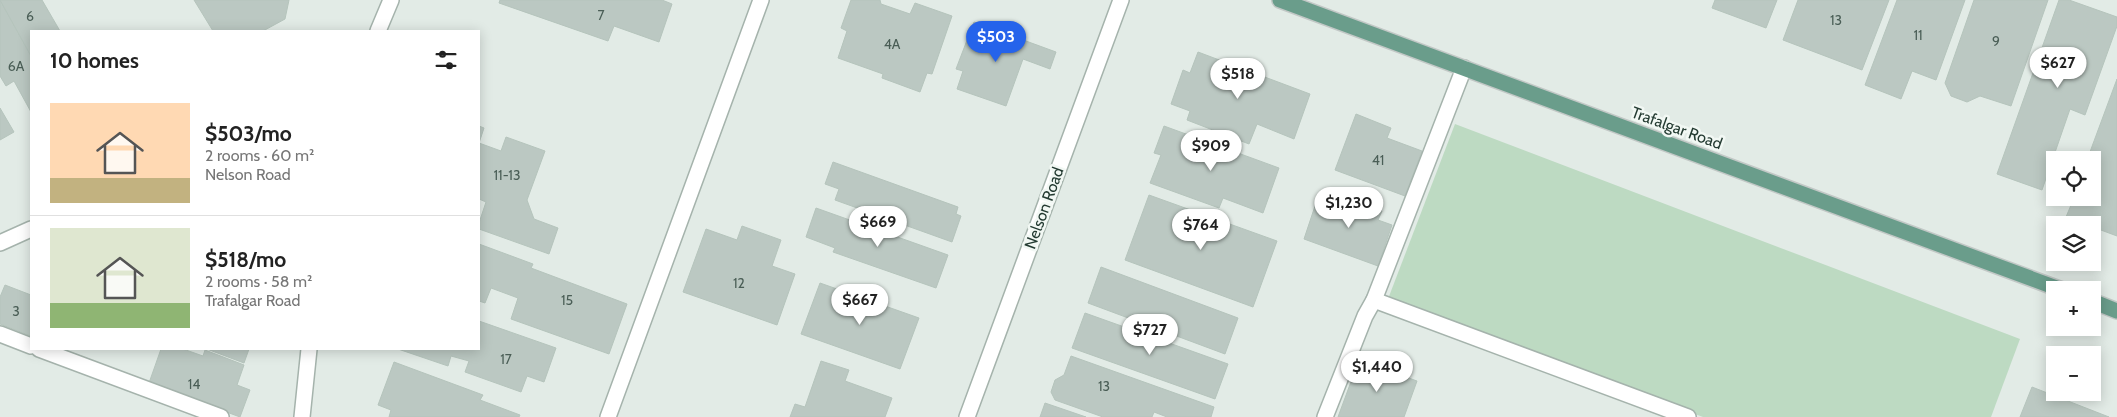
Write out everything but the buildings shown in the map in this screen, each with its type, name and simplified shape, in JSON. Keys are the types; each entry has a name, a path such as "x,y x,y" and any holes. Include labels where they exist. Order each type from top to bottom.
{"main road":[{"name":"Trafalgar Road","path":"1280,0 2046,284"},
{"path":"2101,305 2117,311"}],"street":[{"path":"378,30 391,0"},
{"path":"608,417 761,0"},
{"name":"Nelson Road","path":"967,417 1121,0"},
{"path":"1325,417 1365,316 1374,300 1464,68"},
{"path":"0,243 30,229"},
{"path":"1374,300 1688,417"},
{"path":"0,334 30,346"},
{"path":"42,350 220,417"},
{"path":"302,417 309,350"}],"green space":[{"path":"1455,124 2020,339 1991,417 1703,417 1388,299"}]}
